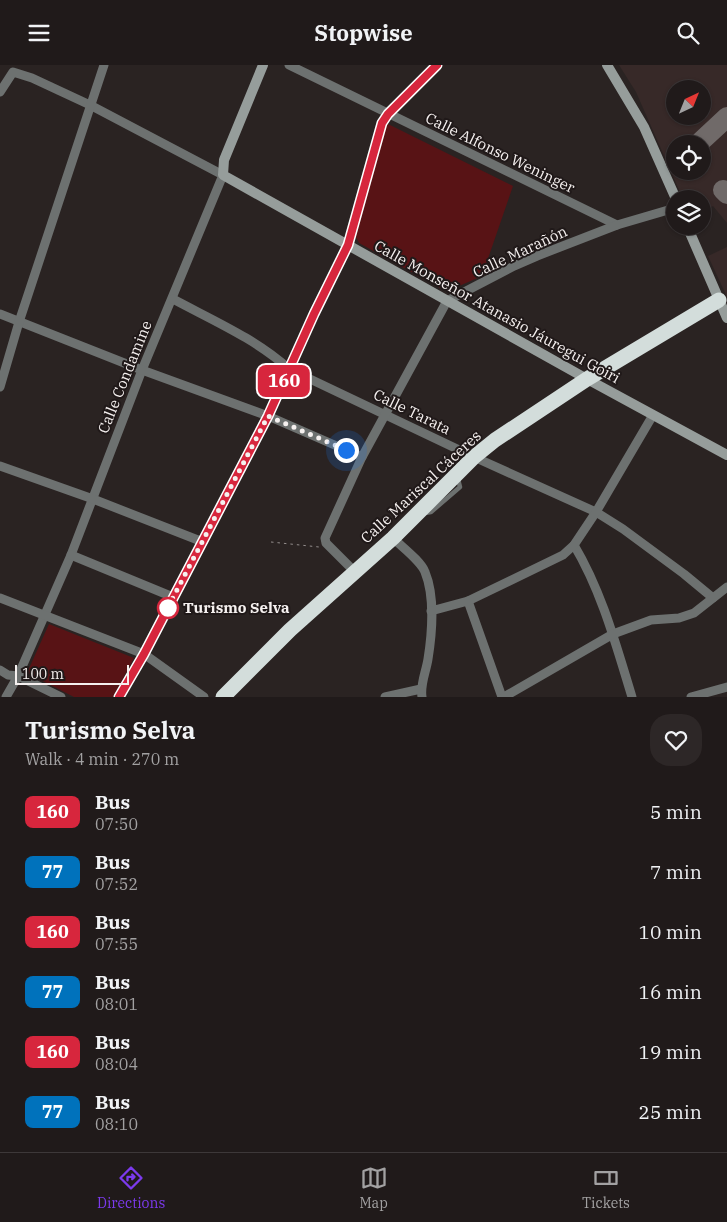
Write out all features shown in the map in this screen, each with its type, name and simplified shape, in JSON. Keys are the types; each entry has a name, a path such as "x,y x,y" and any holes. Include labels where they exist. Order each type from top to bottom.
{"highway":[{"name":"Calle Mariscal Cáceres","path":"223,697 290,630 393,538 457,473 495,440 587,379 719,300"}],"street":[{"path":"0,387 19,322 104,65"},
{"name":"Calle Condamine","path":"6,697 18,676 71,555 142,370 223,175 224,160 263,65"},
{"name":"Calle Alfonso Weninger","path":"289,65 617,225"},
{"path":"119,697 144,654 268,416 314,314 348,245 382,123 388,114 437,65"},
{"path":"607,65 644,127 672,190"},
{"name":"Calle Monseñor Atanasio Jáuregui Goiri","path":"0,92 13,72 32,77 90,105 223,175 587,379 727,455"},
{"name":"Calle Marañón","path":"447,301 514,266 617,225 666,211"},
{"path":"691,235 727,318"},
{"name":"Calle Tarata","path":"173,299 276,357 289,369 474,457 596,512 624,529 713,598"},
{"path":"355,572 326,543 325,538 384,414 447,301"},
{"path":"0,314 142,370 268,416 362,457"},
{"path":"431,611 468,601 550,563 563,555 574,545 596,512 653,415"},
{"path":"0,466 93,499 203,542"},
{"path":"385,697 421,693 430,646 430,590 425,570 393,538"},
{"path":"574,545 587,568 613,634 632,697"},
{"path":"71,555 174,597"},
{"path":"468,601 503,697 613,634 651,620 679,618 694,613 727,587"},
{"path":"0,598 144,654 204,697"},
{"path":"0,670 8,675 18,676 61,697"},
{"path":"691,697 727,687"}],"path":[{"path":"271,541 320,547 326,543"}],"shaded area":[{"path":"619,65 727,65 727,223 713,206 711,207 711,190 679,190 675,180 711,180 711,135 666,135 666,160 636,92"},
{"path":"388,124 513,186 482,276 450,290 444,290 359,243 356,237 383,127"},
{"path":"727,247 727,297 708,256"},
{"path":"49,624 134,658 113,697 74,697 27,673"}],"taxiway":[{"path":"708,135 727,117"},
{"path":"723,190 727,194"}],"bus line":[{"name":"160","path":"119,697 144,654 268,416 314,314 348,245 382,123 388,114 437,65"}],"place":[{"name":"Turismo Selva","path":"168,608"}],"route":[{"path":"168,608 166,611 268,416 346,450"}]}
